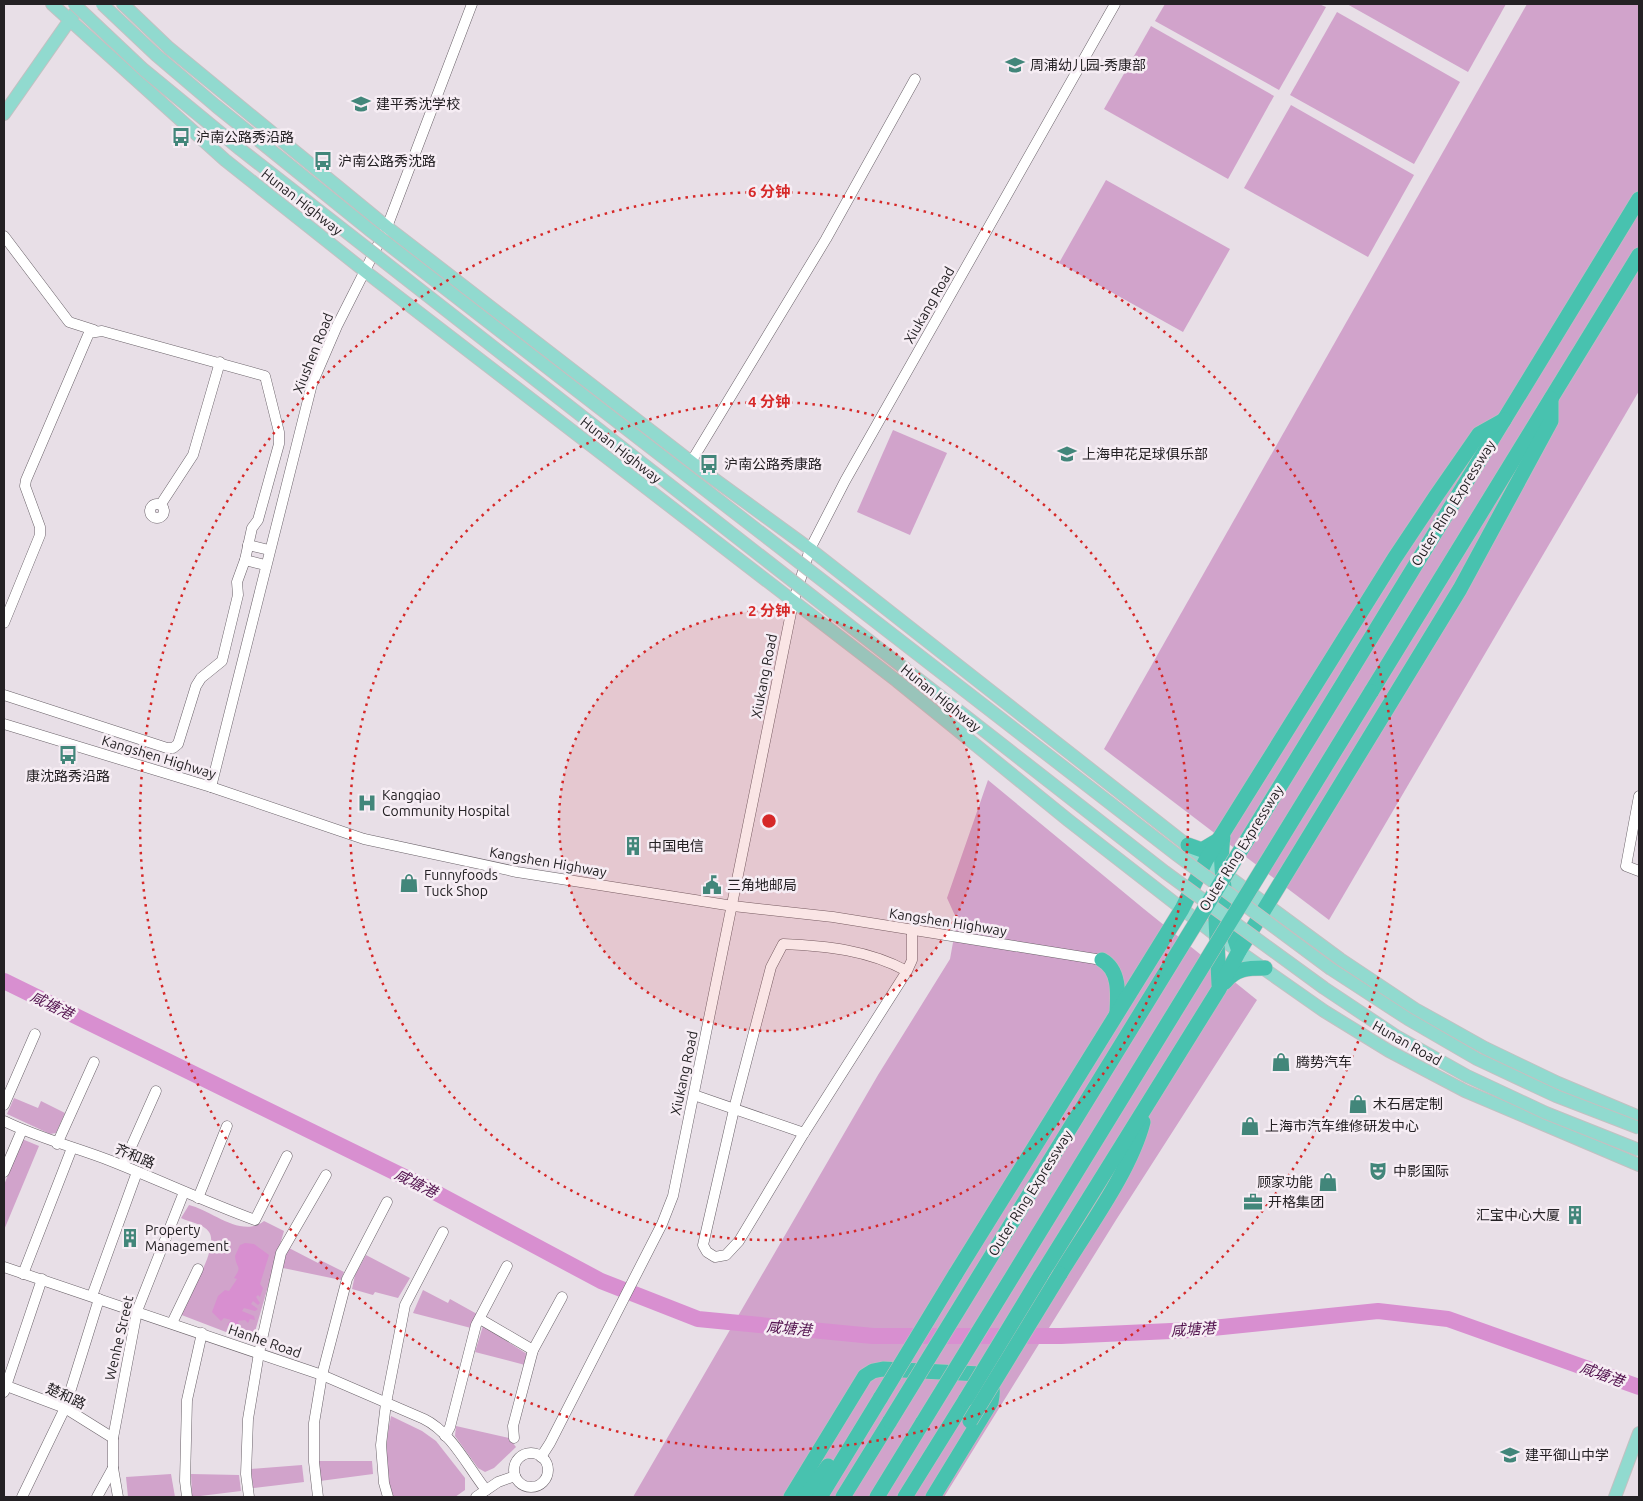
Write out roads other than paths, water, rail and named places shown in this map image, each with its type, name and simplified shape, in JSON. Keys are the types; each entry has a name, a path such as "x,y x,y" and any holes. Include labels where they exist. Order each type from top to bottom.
{"highway":[{"name":"Outer Ring Expressway","path":"843,1497 1639,199"},
{"name":"Outer Ring Expressway","path":"877,1497 1639,255"},
{"path":"905,1497 1219,989 1239,951 1474,565 1551,421 1551,399"},
{"path":"820,1497 1182,909 1206,860 1384,575 1478,434 1504,420"},
{"path":"1188,846 1202,850 1208,848 1223,834"},
{"path":"1223,834 1221,848 1232,933 1239,951"},
{"path":"1206,860 1215,897 1219,989"},
{"path":"1102,960 1108,963 1116,979 1117,1014"},
{"path":"1219,989 1230,976 1244,968 1265,968"},
{"path":"923,1497 1128,1159 1140,1135 1148,1104"},
{"path":"791,1497 865,1376 873,1371 883,1369 980,1374 989,1379 994,1390 991,1402 933,1497"},
{"path":"805,1497 833,1460 854,1440"}],"main road":[{"name":"Hunan Highway","path":"52,4 225,160 366,272 793,603 897,681 1182,909"},
{"path":"74,4 144,70 240,149 1165,872 1324,988 1396,1036 1467,1076 1546,1113 1639,1150"},
{"path":"4,114 81,4"},
{"path":"102,4 156,55 216,106 371,231 1169,849 1331,969 1408,1019 1478,1059 1556,1096 1639,1128"},
{"path":"123,4 169,48 388,227 691,462 810,549 1206,860 1340,959 1415,1008 1501,1055 1639,1117"},
{"name":"Hunan Road","path":"1182,909 1217,936 1324,1011 1373,1041 1465,1091 1639,1165"},
{"path":"1615,1497 1639,1433"}],"street":[{"name":"Xiushen Road","path":"211,787 265,565 312,384 337,326 388,227 472,4"},
{"name":"Xiukang Road","path":"541,1457 550,1443 662,1224 673,1196 793,603 810,549 849,473 1115,4"},
{"path":"691,462 826,239 915,79"},
{"path":"4,236 69,322 220,362 265,376 279,432 279,444 261,511 258,520 252,528 245,560 237,582 239,589 222,661 201,678 196,686 178,744 173,748 4,695"},
{"path":"4,623 40,535 40,527 25,486 26,480 83,343 89,332 94,330"},
{"path":"161,504 193,455 220,362"},
{"path":"248,545 269,550"},
{"path":"245,560 265,565"},
{"name":"Kangshen Highway","path":"4,724 211,787 364,839 517,872 732,906 833,917 1102,960"},
{"path":"1639,796 1626,866 1639,872"},
{"path":"907,971 884,959 832,946 783,944 771,967 735,1109 703,1245 707,1252 715,1257 726,1255 739,1241 804,1133 907,971 912,960 912,930"},
{"path":"4,1104 35,1034"},
{"path":"57,1144 94,1062"},
{"path":"123,1166 156,1091"},
{"path":"694,1095 804,1133"},
{"name":"齐和路","path":"4,1121 57,1144 123,1166 255,1220 288,1156"},
{"path":"198,1198 227,1126"},
{"path":"4,1172 22,1130"},
{"path":"23,1274 72,1148"},
{"path":"22,1497 65,1408 96,1297 137,1172"},
{"path":"249,1497 246,1474 248,1419 259,1353 281,1253 326,1175"},
{"name":"Wenhe Street","path":"118,1497 113,1468 113,1438 137,1311 184,1192"},
{"path":"318,1497 314,1462 314,1423 322,1375 347,1279 388,1202"},
{"path":"388,1497 384,1483 381,1445 386,1403 405,1305 443,1232"},
{"path":"445,1436 450,1427 480,1318 507,1266"},
{"name":"Hanhe Road","path":"4,1267 322,1375 434,1424 486,1490"},
{"path":"172,1323 198,1269"},
{"path":"5,1388 42,1279"},
{"path":"514,1438 513,1426 533,1350 562,1297"},
{"path":"480,1318 533,1350"},
{"path":"187,1497 185,1481 187,1400 202,1333"},
{"name":"楚和路","path":"5,1388 65,1408 113,1438"},
{"path":"535,1454 541,1457 545,1462 547,1472 540,1484 526,1486 515,1476 514,1466 521,1456 535,1454"},
{"path":"97,1497 113,1468"},
{"path":"476,1497 498,1482 515,1476"}],"waterway":[{"name":"咸塘港","path":"4,981 427,1188 601,1281 698,1319 873,1336 1061,1336 1193,1330 1378,1311 1448,1319 1639,1387"}],"place":[{"name":"周浦幼儿园-秀康部","path":"1015,65"},
{"name":"建平秀沈学校","path":"361,104"},
{"name":"沪南公路秀沿路","path":"181,137"},
{"name":"沪南公路秀沈路","path":"323,161"},
{"name":"上海申花足球俱乐部","path":"1067,454"},
{"name":"沪南公路秀康路","path":"709,464"},
{"name":"康沈路秀沿路","path":"68,755"},
{"name":"Kangqiao Community Hospital","path":"367,803"},
{"name":"中国电信","path":"633,846"},
{"name":"Funnyfoods Tuck Shop","path":"409,883"},
{"name":"三角地邮局","path":"712,885"},
{"name":"腾势汽车","path":"1281,1062"},
{"name":"木石居定制","path":"1358,1104"},
{"name":"上海市汽车维修研发中心","path":"1250,1126"},
{"name":"中影国际","path":"1378,1171"},
{"name":"顾家功能","path":"1328,1182"},
{"name":"开格集团","path":"1253,1202"},
{"name":"汇宝中心大厦","path":"1575,1215"},
{"name":"Property Management","path":"130,1238"},
{"name":"建平御山中学","path":"1510,1455"}]}
